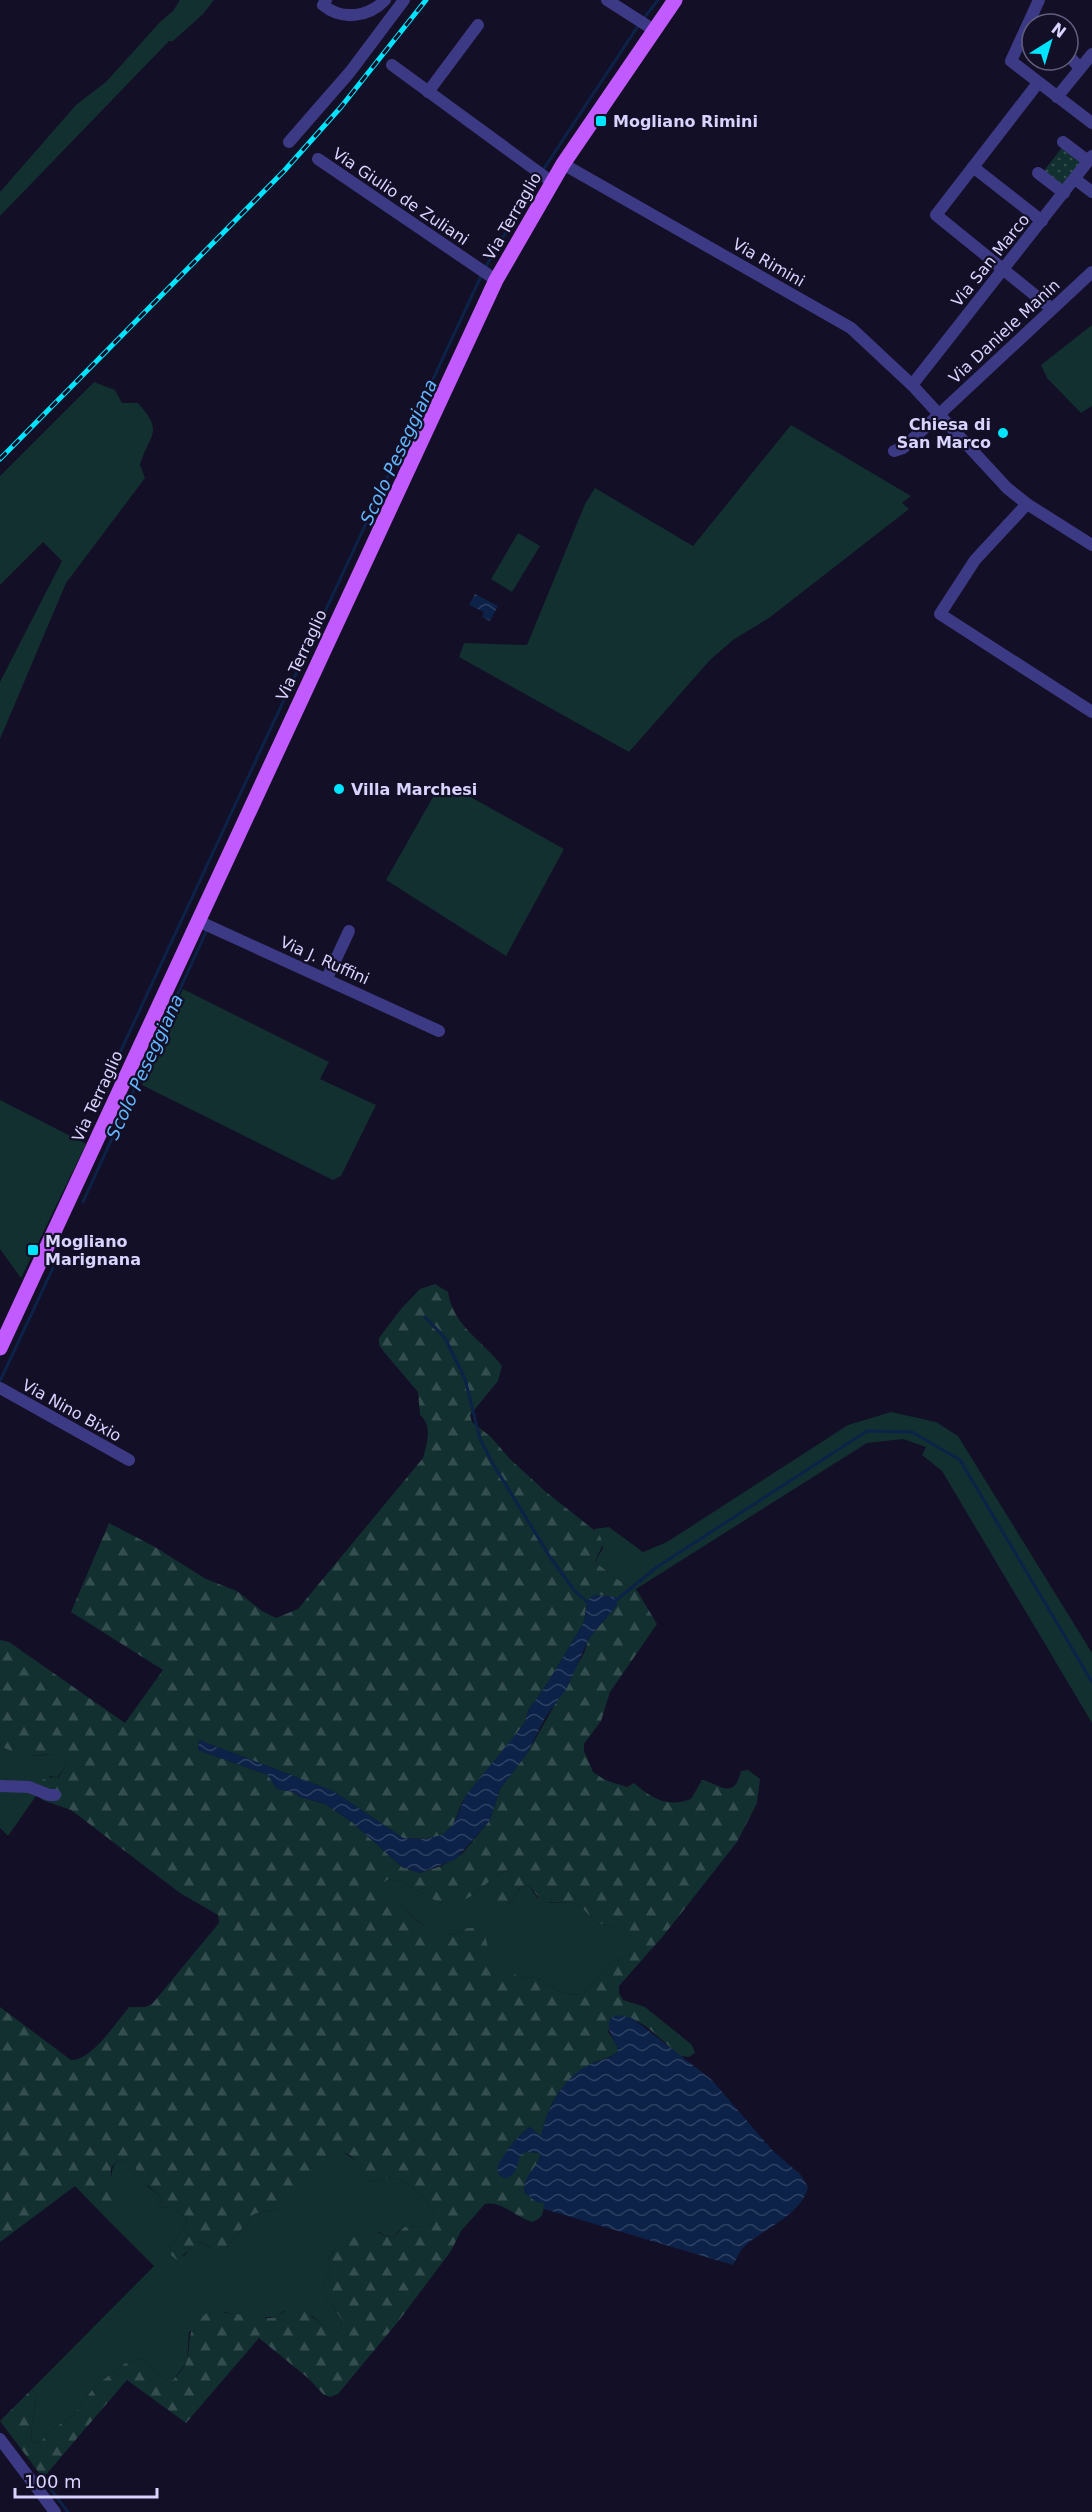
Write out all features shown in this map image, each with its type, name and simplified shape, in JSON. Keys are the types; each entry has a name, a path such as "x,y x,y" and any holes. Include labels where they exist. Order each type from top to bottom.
{"main road":[{"name":"Via Terraglio","path":"0,1348 198,921 488,275 544,176 563,164 645,24 675,0"}],"street":[{"path":"326,0 324,5 330,10 353,16 365,14 385,0"},
{"path":"290,142 350,72 404,0"},
{"path":"607,0 645,24"},
{"path":"428,92 478,26"},
{"path":"1020,45 1011,61 1020,68"},
{"path":"1080,68 1092,54"},
{"path":"392,64 544,176"},
{"path":"1024,72 1092,123"},
{"path":"1057,97 1077,72"},
{"path":"1038,83 936,215 1052,309"},
{"path":"1063,141 1090,158"},
{"name":"Via San Marco","path":"912,385 1090,158"},
{"name":"Via Giulio de Zuliani","path":"318,159 488,275"},
{"name":"Via Rimini","path":"563,164 850,328 912,385 1016,496 1092,545"},
{"path":"973,167 1042,221"},
{"path":"1038,173 1064,193"},
{"path":"1075,179 1092,192"},
{"name":"Via Daniele Manin","path":"939,415 1092,272"},
{"path":"894,451 903,448 939,415"},
{"path":"1027,504 975,560 940,614 1092,712"},
{"name":"Via J. Ruffini","path":"198,921 439,1031"},
{"path":"327,978 350,931"},
{"name":"Via Nino Bixio","path":"1,1389 129,1460"},
{"path":"0,1786 29,1787 55,1795"},
{"path":"0,2439 55,2512"}],"green space":[{"path":"180,0 214,0 203,14 173,41 169,41 0,216 0,192 76,105 106,82 160,22 173,11"},
{"path":"1064,145 1083,161 1063,188 1043,172"},
{"path":"1092,325 1092,406 1081,413 1047,378 1041,365"},
{"path":"94,382 115,390 122,403 138,403 151,421 152,434 140,465 145,478 66,583 0,739 0,682 62,561 43,542 0,585 0,476"},
{"path":"791,425 911,496 902,503 909,509 769,618 733,640 710,660 629,752 459,657 464,643 527,645 585,504 595,488 693,546"},
{"path":"518,533 540,546 512,592 491,579"},
{"path":"442,781 564,849 506,956 386,880"},
{"path":"183,989 329,1062 320,1079 376,1105 341,1176 333,1180 142,1085"},
{"path":"0,1100 86,1144 21,1278 0,1249"},
{"path":"435,1284 448,1292 451,1304 462,1324 502,1366 498,1381 470,1415 472,1422 491,1437 510,1459 546,1492 599,1534 602,1545 595,1562 624,1584 636,1589 657,1624 610,1692 601,1721 584,1744 584,1751 593,1772 605,1780 627,1787 634,1783 653,1797 667,1802 682,1802 691,1799 702,1780 730,1788 738,1780 741,1771 748,1770 760,1779 757,1803 737,1842 664,1935 619,1986 619,1993 623,2000 645,2007 692,2045 695,2053 689,2057 681,2056 639,2022 621,2016 611,2018 608,2032 617,2045 618,2052 591,2064 562,2087 552,2104 541,2137 530,2127 523,2132 501,2161 526,2152 541,2153 526,2182 524,2192 544,2203 542,2215 532,2222 497,2204 485,2204 461,2231 451,2251 397,2323 338,2394 330,2397 323,2394 308,2378 259,2338 186,2423 127,2380 43,2478 0,2421 32,2389 36,2402 31,2434 32,2441 38,2444 54,2428 73,2416 94,2387 124,2364 137,2358 145,2360 166,2381 173,2380 186,2363 193,2327 202,2316 210,2311 270,2318 278,2317 292,2309 300,2310 337,2333 341,2328 342,2320 323,2293 323,2286 330,2272 327,2265 336,2249 351,2236 360,2233 369,2231 378,2232 386,2237 394,2236 405,2227 429,2227 434,2221 434,2213 427,2202 406,2183 391,2178 370,2182 350,2156 345,2153 331,2152 290,2200 277,2209 254,2214 225,2249 219,2253 200,2241 177,2260 171,2255 169,2248 187,2224 186,2217 173,2208 158,2207 162,2202 159,2195 142,2181 134,2166 121,2159 111,2168 119,2197 106,2218 75,2186 0,2242 0,2007 71,2060 79,2059 103,2040 129,2007 145,2007 152,2004 219,1923 218,1915 180,1893 71,1810 42,1800 33,1789 44,1779 58,1778 66,1766 67,1758 56,1754 23,1755 0,1746 0,1640 9,1642 125,1723 163,1670 71,1612 109,1523 155,1547 206,1579 237,1591 262,1611 276,1618 298,1609 423,1458 428,1429 420,1415 418,1392 379,1345 379,1338 420,1289","holes":["594,1595 609,1596 617,1605 589,1638 584,1653 528,1752 500,1789 490,1820 462,1854 441,1866 420,1873 402,1867 352,1822 325,1804 300,1797 294,1792 277,1789 268,1775 198,1750 199,1740 333,1791 403,1838 427,1839 442,1835 453,1825 462,1802 524,1724 529,1709 547,1684 584,1622 586,1607","507,1870 512,1875 494,1899 492,1913 499,1917 521,1887 528,1885 543,1902 574,1903 597,1923 613,1926 632,1948 629,1954 609,1964 584,1993 577,1995 561,1992 536,1977 520,1978 492,1954 485,1933 478,1929 467,1929 452,1935 432,1931 410,1915 383,1890 382,1883 389,1879 403,1882 441,1904 449,1906 470,1897"]},
{"path":"891,1412 936,1422 958,1436 1092,1653 1092,1723 942,1471 922,1455 926,1447 903,1439 867,1443 636,1589 624,1584 595,1562 603,1548 594,1529 609,1527 643,1552 667,1542 848,1425"},
{"path":"0,1746 34,1756 57,1754 67,1758 66,1766 57,1778 50,1776 8,1836 0,1828"},
{"path":"507,1870 512,1875 509,1881 508,1905 521,1887 528,1885 537,1897 551,1903 574,1903 597,1923 613,1926 633,1947 629,1954 609,1964 584,1993 577,1995 561,1992 536,1977 520,1978 493,1957 485,1941 465,1929 447,1935 434,1932 419,1922 383,1890 382,1883 389,1879 403,1882 441,1904 470,1897"},
{"path":"340,2150 358,2162 370,2182 391,2178 412,2187 431,2208 434,2221 429,2227 406,2228 394,2236 386,2237 380,2232 355,2238 335,2250 327,2265 330,2272 323,2286 323,2293 342,2320 341,2328 337,2333 329,2330 312,2316 283,2311 278,2317 247,2317 225,2312 189,2332 187,2362 173,2380 166,2381 145,2360 137,2358 124,2364 94,2387 73,2416 54,2428 38,2444 32,2441 36,2402 32,2389 154,2266 106,2218 112,2209 114,2200 112,2170 115,2164 121,2159 134,2166 147,2186 159,2195 162,2202 158,2207 173,2208 186,2217 187,2224 169,2248 184,2256 193,2245 200,2241 212,2249 225,2249 254,2214 277,2209 331,2152"}],"water":[{"path":"475,594 498,606 490,621 482,617 484,612 469,605"},
{"path":"594,1595 616,1597 617,1605 589,1638 567,1688 545,1718 528,1752 500,1789 490,1820 456,1859 420,1873 402,1867 352,1822 325,1804 300,1797 294,1792 277,1789 268,1775 198,1750 199,1740 333,1791 403,1838 427,1839 442,1835 453,1825 466,1795 524,1724 529,1709 547,1684 584,1622 588,1600"},
{"path":"618,2015 632,2018 712,2080 772,2150 800,2174 808,2187 804,2197 791,2213 746,2245 733,2265 544,2209 544,2203 536,2202 524,2192 526,2180 537,2163 540,2153 526,2152 520,2156 512,2175 505,2179 499,2175 497,2167 520,2135 530,2127 541,2136 552,2104 564,2085 581,2070 618,2052 609,2023 611,2018"}],"waterway":[{"name":"Scolo Peseggiana","path":"644,18 658,0"},
{"name":"Scolo Peseggiana","path":"543,170 640,23"},
{"name":"Scolo Peseggiana","path":"485,268 539,176"},
{"name":"Scolo Peseggiana","path":"97,1102 482,274"},
{"name":"Scolo Peseggiana","path":"83,1202 206,932"},
{"name":"Scolo Peseggiana","path":"0,1381 53,1268"},
{"path":"425,1317 445,1338 465,1379 480,1439 493,1464 550,1557 574,1590 589,1604"},
{"path":"614,1602 657,1567 867,1431 912,1432 960,1460 1092,1682"},
{"path":"43,2479 68,2512"}],"railway":[{"path":"0,459 284,171 341,107 426,0"}],"place":[{"name":"Mogliano Rimini","path":"601,121"},
{"name":"Chiesa di San Marco","path":"1003,433"},
{"name":"Villa Marchesi","path":"339,789"},
{"name":"Mogliano Marignana","path":"33,1250"}]}
